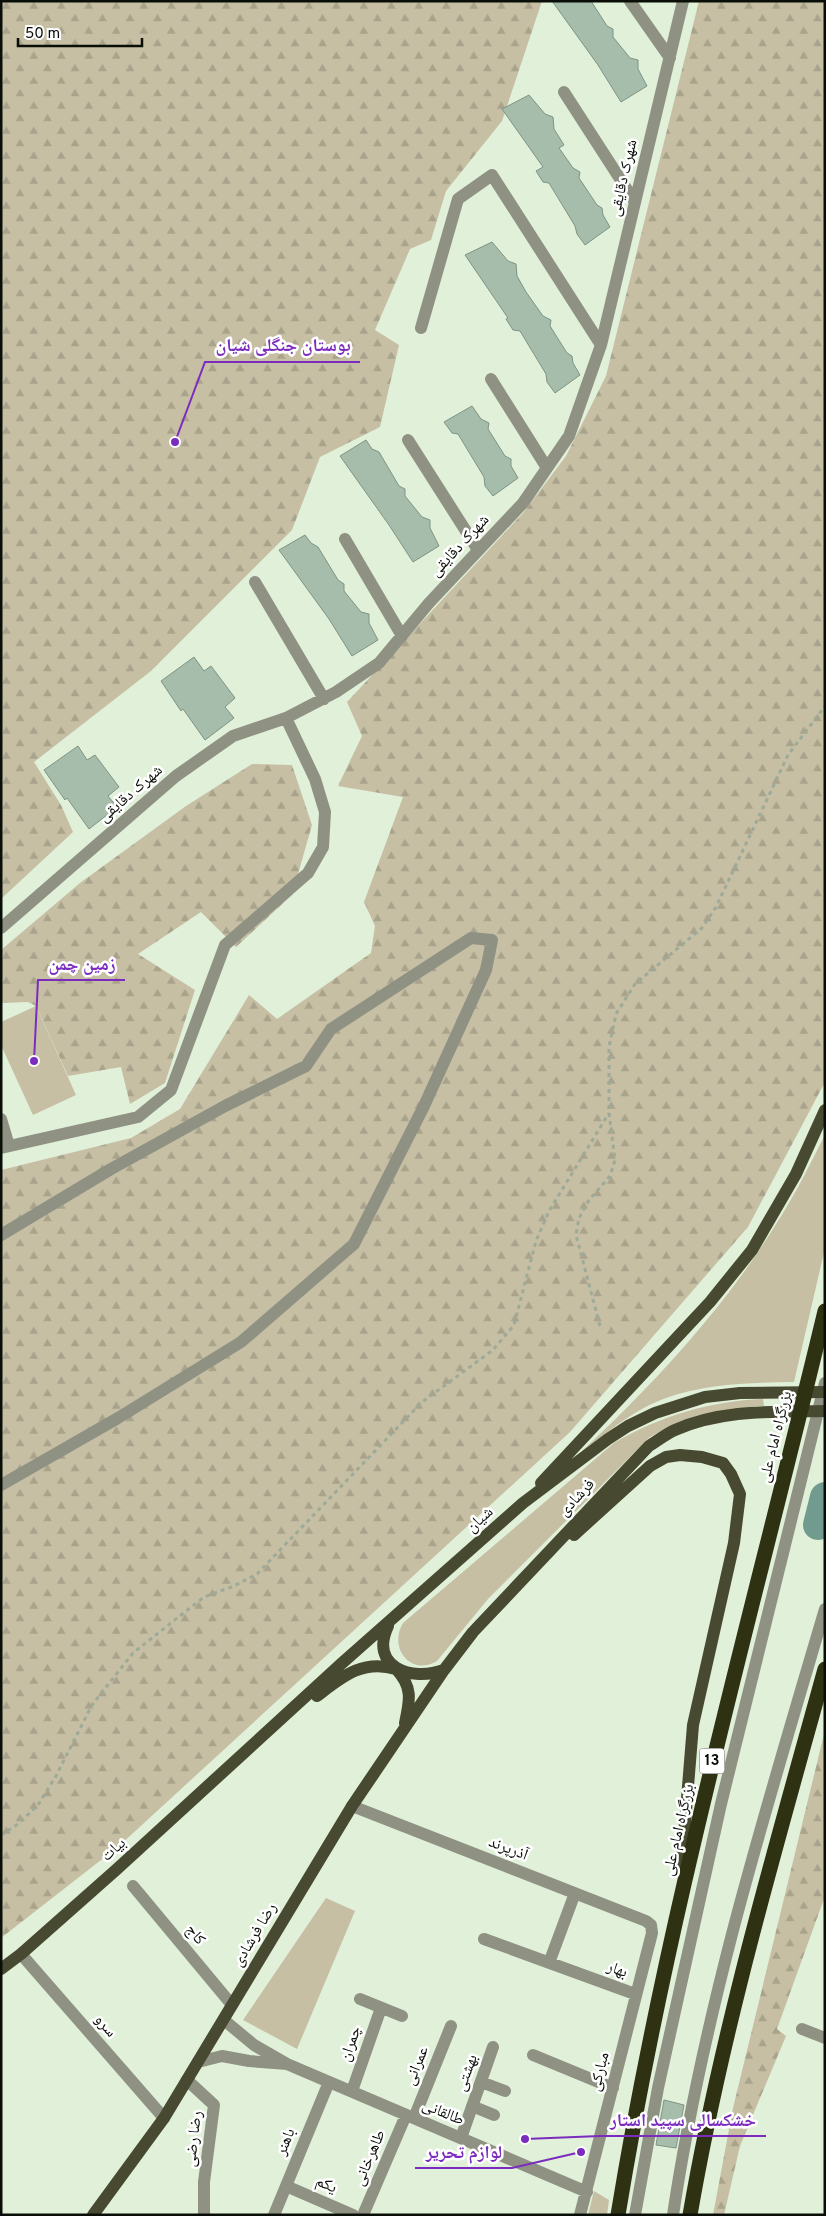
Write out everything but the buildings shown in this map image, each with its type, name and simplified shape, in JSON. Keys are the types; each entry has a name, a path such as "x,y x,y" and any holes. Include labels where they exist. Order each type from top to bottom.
{"highway":[{"name":"بزرگراه امام علی","path":"618,2215 649,2051 712,1758 825,1311"},
{"path":"690,2215 706,2125 731,2016 825,1669"}],"main road":[{"path":"523,1503 710,1302 752,1250 796,1174 825,1110"},
{"name":"شیان","path":"246,1751 523,1503 628,1426 655,1413 705,1397 777,1392 825,1392"},
{"name":"فرشادی","path":"444,1670 473,1632 649,1446 675,1430 703,1421 743,1414 825,1411"},
{"path":"546,1556 588,1524 650,1466 666,1457 680,1455 702,1456 723,1463 731,1474 740,1494 734,1543 693,1725 677,1916"},
{"path":"389,1624 384,1635 383,1644 387,1658 407,1682 409,1690 404,1730"},
{"path":"246,1751 352,1672 363,1667 375,1665 422,1676 444,1670"},
{"name":"رضا فرشادی","path":"93,2215 164,2118 352,1806 444,1670"},
{"name":"بیات","path":"1,1969 21,1954 246,1751"}],"street":[{"path":"630,1 670,58"},
{"name":"شهرک دقایقی","path":"1,928 176,776 233,736 286,718 324,699 379,663 478,550 523,503 569,436 601,345 683,1"},
{"path":"564,92 635,202"},
{"path":"421,328 458,199 492,175 601,345"},
{"path":"490,379 547,468"},
{"path":"408,440 478,550"},
{"path":"344,539 402,636"},
{"path":"255,582 324,699"},
{"path":"1,1119 5,1147 138,1117 171,1090 225,944 308,873 323,846 325,812 315,779 286,718"},
{"path":"1,1235 111,1169 225,1106 306,1066 331,1029 471,938 492,940 486,970 424,1106 354,1244 240,1342 118,1418 1,1485"},
{"path":"635,2215 658,2088 723,1795 825,1383"},
{"path":"673,2215 693,2096 711,2022 762,1819 825,1609"},
{"name":"آذرپرند","path":"352,1806 646,1921 651,1925"},
{"name":"کاج","path":"134,1886 232,2005"},
{"path":"549,1962 575,1893"},
{"name":"بهار","path":"484,1939 635,1994 652,1933 651,1925"},
{"name":"سرو","path":"21,1954 164,2118"},
{"name":"مبارکی","path":"580,2215 635,1994"},
{"path":"360,1999 402,2016"},
{"name":"چمران","path":"352,2092 382,2008"},
{"name":"طالقانی","path":"224,2020 254,2045 287,2064 587,2192"},
{"name":"عمرانی","path":"410,2116 451,2026"},
{"path":"802,2029 825,2038"},
{"name":"بهشتی","path":"461,2138 493,2047"},
{"path":"533,2055 613,2088"},
{"name":"طالقانی","path":"198,2062 222,2056 248,2061 287,2064"},
{"name":"رضا رضی","path":"187,2080 214,2105 204,2182 204,2215"},
{"name":"باهنر","path":"274,2215 329,2082"},
{"path":"481,2082 505,2091"},
{"path":"472,2106 494,2115"},
{"name":"طاهرخانی","path":"363,2215 410,2116"},
{"name":"یکم","path":"286,2186 353,2215"}],"path":[{"path":"600,1326 576,1235 579,1218 589,1200 610,1176 614,1160 609,1113 609,1047 616,1014 634,984 702,928 716,906 788,755 825,706"},
{"path":"1,1835 18,1824 38,1805 56,1776 92,1705 133,1653 204,1597 234,1586 257,1574 422,1402 493,1350 514,1325 536,1241 549,1211 609,1113"}],"green space":[{"path":"1,1 542,1 502,121 446,191 431,240 410,249 375,330 399,345 380,427 320,457 292,530 151,671 34,762 61,805 73,832 1,899"},
{"path":"699,1 825,1 825,1082 748,1227 570,1432 119,1846 1,1938 1,1170 131,1138 180,1109 249,995 277,1019 371,953 375,926 364,902 403,797 338,786 362,736 347,702 523,513 566,456 606,376"},
{"path":"252,764 292,765 312,825 292,895 236,947 201,912 138,954 195,990 165,1083 130,1104 121,1067 68,1076 36,1006 28,1002 1,1003 1,950 80,883 186,806"},
{"path":"36,1006 76,1095 33,1115 1,1045 1,1022"},
{"path":"825,1135 825,1248 794,1382 713,1387 666,1398 643,1408 582,1451 662,1371 736,1283 785,1210"},
{"path":"763,1399 764,1406 734,1409 705,1415 677,1424 650,1437 488,1599 437,1661 427,1665 411,1663 400,1650 398,1642 399,1632 403,1623 614,1443 649,1425 686,1412 724,1403"},
{"path":"825,1730 825,1896 777,2029 786,2036 740,2146 724,2215 713,2215 733,2108"},
{"path":"326,1898 355,1911 297,2049 243,2020"},
{"path":"594,2191 609,2200 607,2215 588,2215"}],"waterway":[{"path":"818,1525 825,1497"}],"place":[{"name":"بوستان جنگلی شیان","path":"175,442"},
{"name":"زمین چمن","path":"34,1061"},
{"name":"خشکسالی سپید استار","path":"525,2139"},
{"name":"لوازم تحریر","path":"581,2152"}]}
